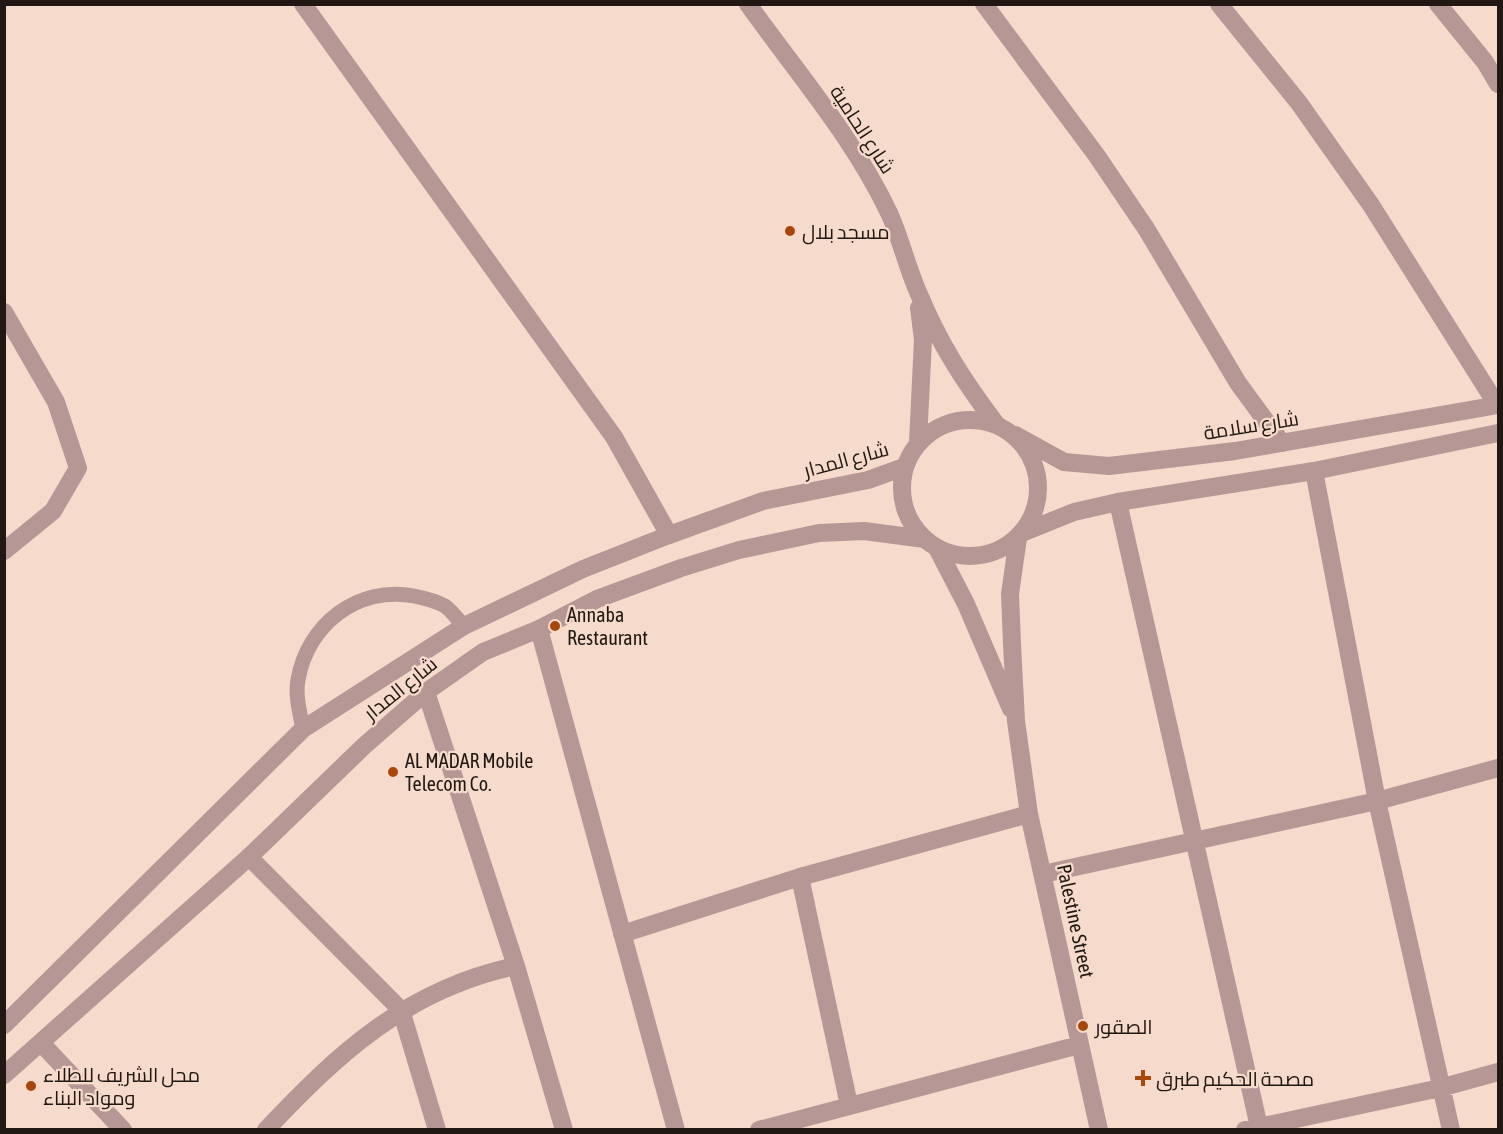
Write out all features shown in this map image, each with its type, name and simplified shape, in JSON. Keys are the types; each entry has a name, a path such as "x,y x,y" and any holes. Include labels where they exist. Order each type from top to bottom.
{"street":[{"path":"303,4 614,437 669,535"},
{"path":"984,4 1097,156 1147,230 1238,383 1282,443"},
{"path":"1219,4 1299,103 1358,186 1498,405"},
{"path":"1438,4 1492,58 1498,84"},
{"name":"شارع الحامية","path":"757,8 850,144 890,215 917,291"},
{"path":"917,291 960,376 996,424"},
{"path":"917,291 923,340 918,442"},
{"path":"4,312 56,402 78,468 53,511 4,551"},
{"name":"شارع سلامة","path":"1015,435 1064,462 1109,466 1162,462 1498,405"},
{"path":"968,418 996,424 1015,435 1029,452 1037,472 1038,494 1033,515 1020,536 1010,594 1016,721 966,603 931,544 912,524 903,506 901,486 904,467 918,442 940,425 968,418"},
{"path":"931,544 954,555 988,554 1004,548 1020,536 1074,512 1118,502 1314,471 1498,434"},
{"name":"شارع المدار","path":"6,1020 303,729 464,626 583,569 763,501 867,480 904,467"},
{"path":"1314,471 1377,801 1451,1130"},
{"path":"1118,502 1194,842 1252,1128 1440,1088 1498,1072"},
{"name":"شارع المدار","path":"4,1075 42,1044 249,857 365,745 426,692 483,652 539,629 597,599 681,567 773,541 819,533 864,531 931,544"},
{"path":"539,629 676,1130"},
{"path":"426,692 516,966 564,1130"},
{"name":"Palestine Street","path":"1016,721 1029,814 1099,1130"},
{"path":"1043,874 1377,801 1498,768"},
{"path":"622,934 800,878 1029,814"},
{"path":"249,857 401,1010 436,1130"},
{"path":"800,878 849,1105"},
{"path":"266,1130 339,1055 401,1010 454,985 488,972 516,966"},
{"path":"42,1044 123,1130"},
{"path":"762,1129 1079,1045"}],"lane":[{"path":"303,729 297,704 297,682 302,661 311,641 341,610 371,598 404,594 445,606 464,626"}],"place":[{"name":"مسجد بلال","path":"790,231"},
{"name":"Annaba Restaurant","path":"555,626"},
{"name":"AL MADAR Mobile Telecom Co.","path":"393,772"},
{"name":"الصقور","path":"1083,1026"},
{"name":"مصحة الحكيم طبرق","path":"1143,1078"},
{"name":"محل الشريف للطلاء ومواد البناء","path":"31,1086"}]}
